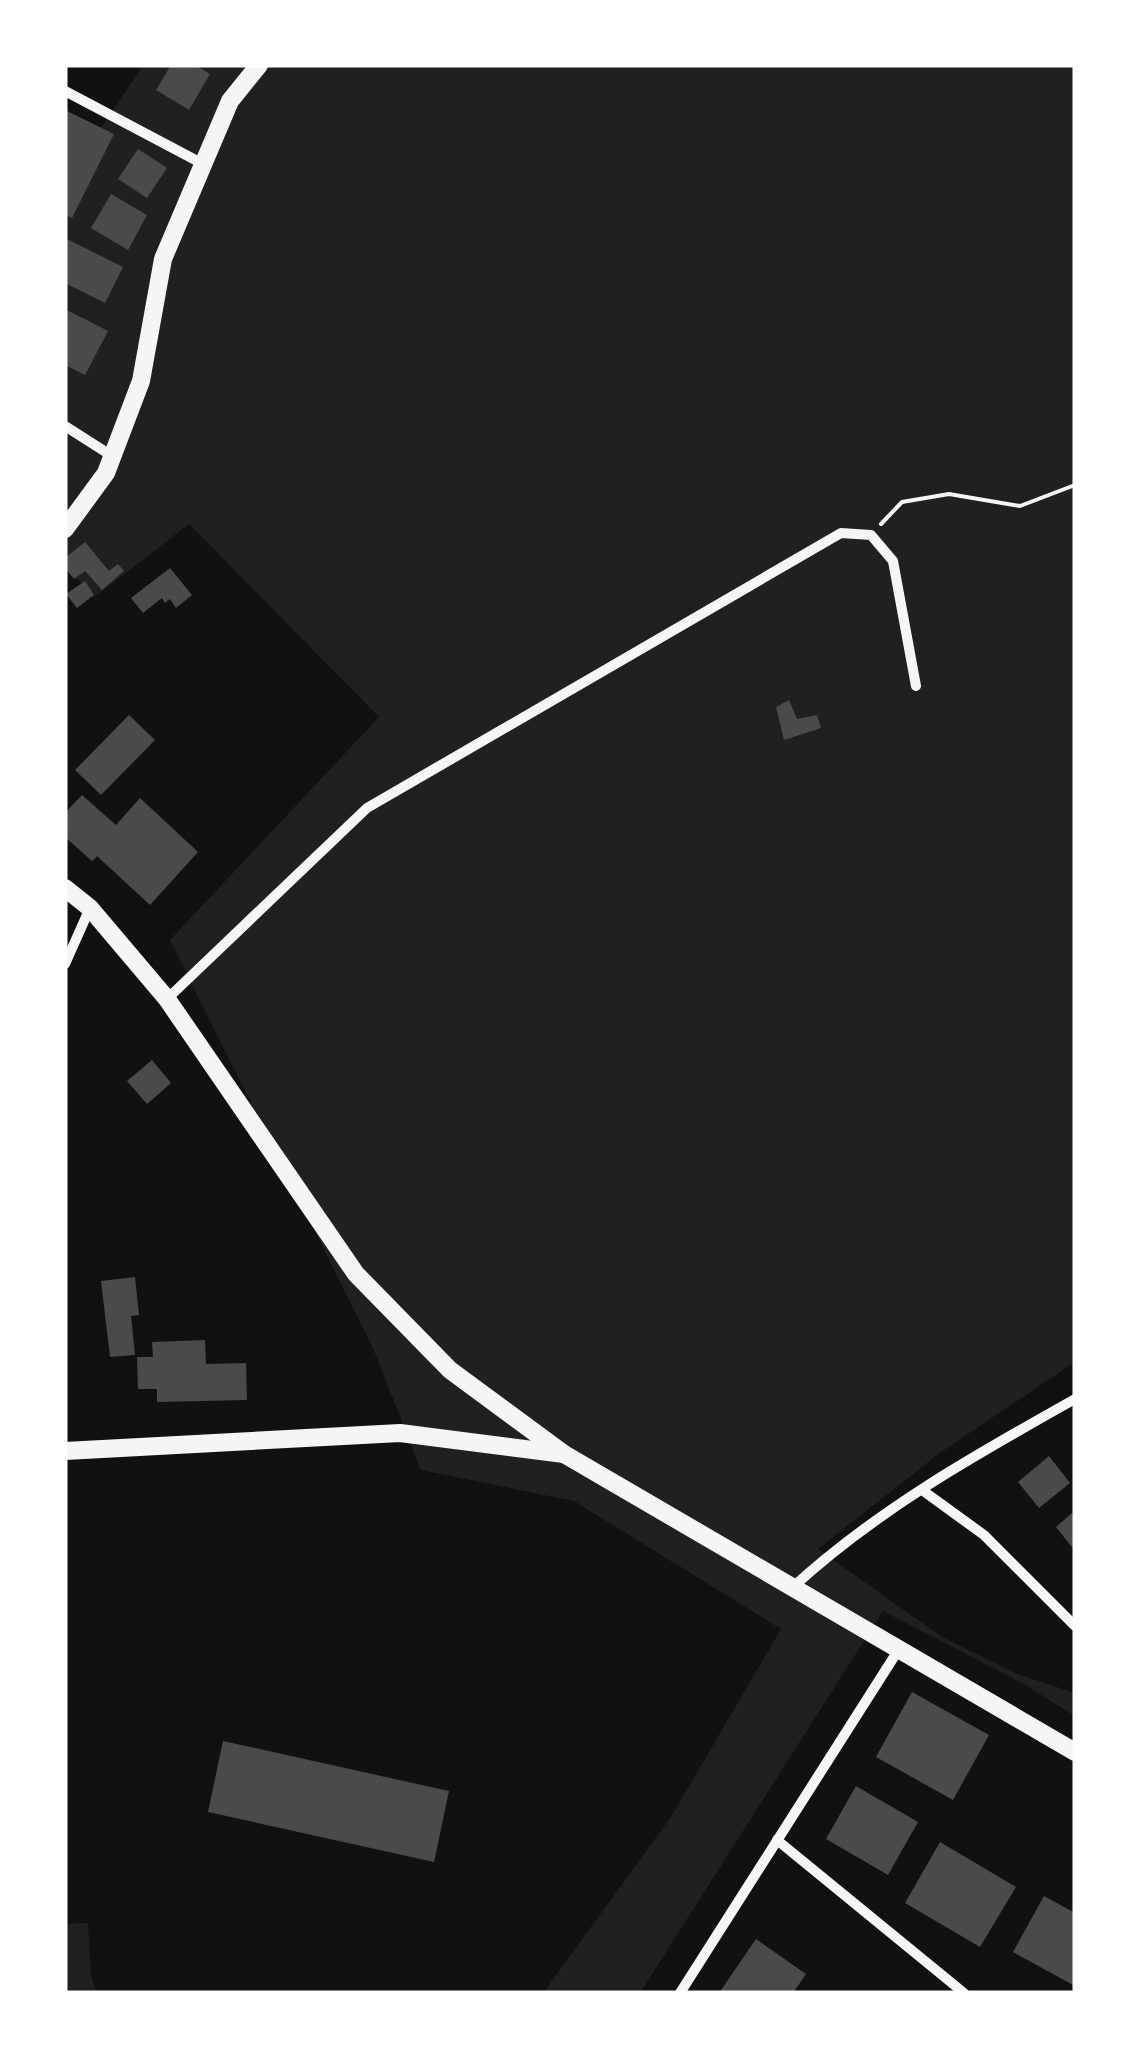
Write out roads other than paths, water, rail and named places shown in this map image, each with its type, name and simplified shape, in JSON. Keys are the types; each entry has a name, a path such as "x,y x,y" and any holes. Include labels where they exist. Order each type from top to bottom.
{"main road":[{"path":"65,528 106,473 141,381 163,258 230,101 260,65"},
{"path":"65,888 90,908 167,999 356,1274 450,1370 564,1454 1075,1752"},
{"path":"65,1451 400,1433 564,1454"}],"street":[{"path":"65,91 203,164"},
{"path":"65,426 112,456"},
{"path":"167,999 367,808 842,533 871,535 893,561 916,686"},
{"path":"65,964 90,908"},
{"path":"792,1588 846,1538 949,1470 1075,1400"},
{"path":"922,1490 984,1535 1075,1626"},
{"path":"680,1993 899,1649"},
{"path":"777,1840 964,1993"}]}
